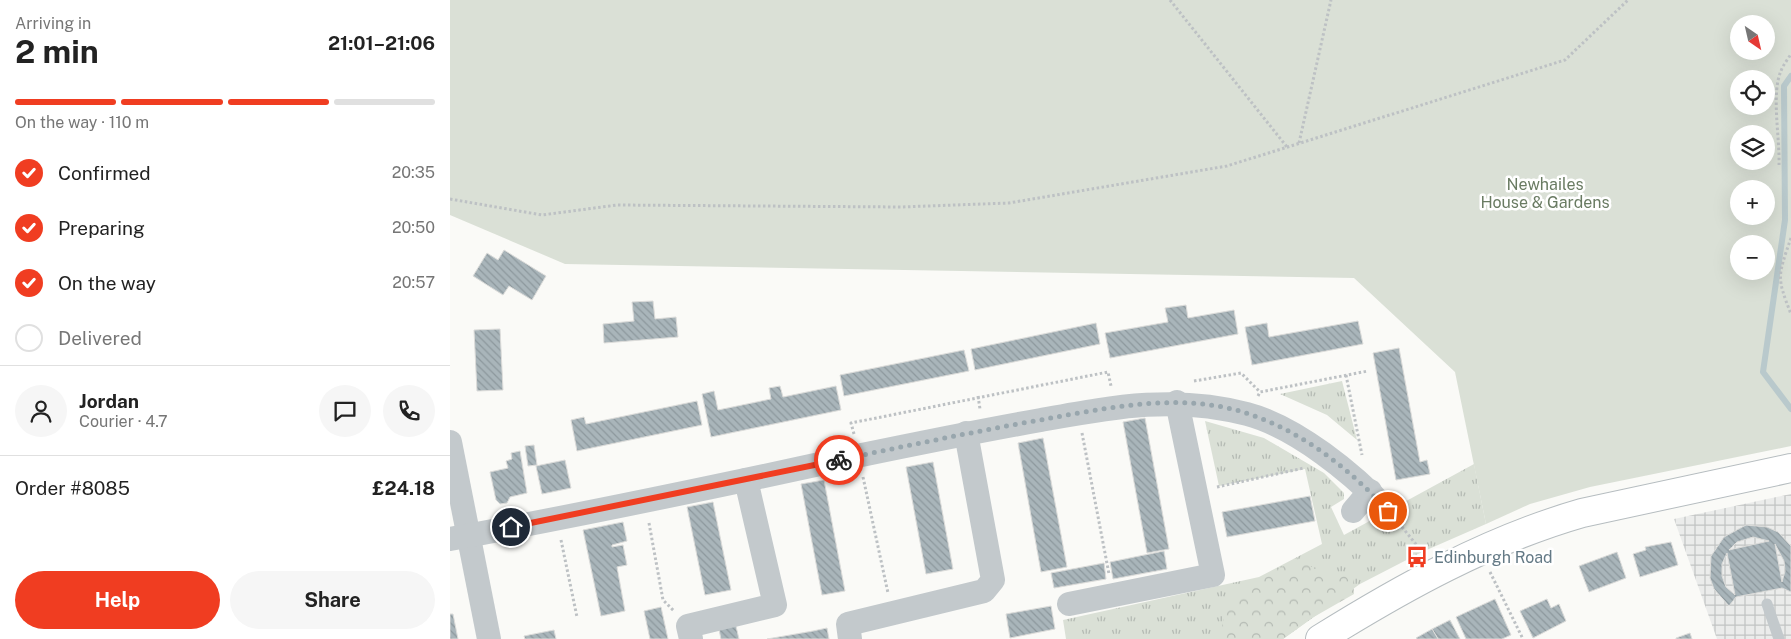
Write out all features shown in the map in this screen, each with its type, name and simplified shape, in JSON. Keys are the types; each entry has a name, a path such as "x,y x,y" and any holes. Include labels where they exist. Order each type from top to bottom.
{"main road":[{"path":"1320,639 1438,571 1525,531 1582,513 1791,468"}],"street":[{"path":"460,537 746,480 966,433 1115,407 1177,402 1249,414 1300,437 1334,461 1370,491 1388,511"},
{"path":"1069,604 1212,575 1177,402"},
{"path":"850,639 848,624 984,591 993,580 966,433"},
{"path":"450,442 460,537 489,639"},
{"path":"689,632 775,605 746,480"},
{"path":"1353,511 1370,491"}],"lane":[{"path":"1766,604 1778,639"}],"path":[{"path":"1170,0 1287,147"},
{"path":"1298,144 1331,0"},
{"path":"450,199 542,215 617,205 901,207 1009,204 1227,166 1565,60 1628,0"},
{"path":"1779,166 1780,140 1777,86 1781,70 1791,54"},
{"path":"1791,238 1779,277 1779,287 1791,314"},
{"path":"1260,392 1368,371"},
{"path":"851,423 1108,372"},
{"path":"1177,402 1180,384 1241,373 1260,392"},
{"path":"1346,375 1370,491"},
{"path":"1249,414 1260,392"},
{"path":"1078,413 1114,595"},
{"path":"858,456 892,613"},
{"path":"1196,492 1334,461"},
{"path":"644,500 663,600 689,632"},
{"path":"1388,511 1438,571"},
{"path":"556,518 577,617"},
{"path":"1481,551 1523,639"}],"shaded area":[{"path":"1791,494 1791,639 1717,639 1674,519"}],"green space":[{"name":"Newhailes House & Gardens","path":"450,0 1791,0 1791,446 1590,487 1530,504 1486,524 1455,372 1354,278 565,264 450,215"},
{"path":"1342,381 1357,440 1327,415 1280,394"},
{"path":"1205,421 1264,438 1324,473 1344,493 1344,499 1331,507 1344,535 1474,464 1486,524 1422,552 1360,584 1283,639 1066,639 1063,620 1259,577 1322,544 1305,469 1219,486"},
{"path":"1297,558 1320,572 1353,577 1354,594 1312,618 1283,639 1209,639 1221,634 1227,599"}],"building":[{"path":"504,250 546,276 532,300 509,286 503,295 473,276 487,253 498,260"},
{"path":"653,301 655,319 676,317 678,337 604,343 603,324 634,321 632,302"},
{"path":"1186,305 1188,318 1234,310 1238,334 1110,358 1105,333 1168,322 1165,308"},
{"path":"1358,321 1363,344 1252,365 1245,327 1267,323 1269,337"},
{"path":"1096,323 1100,344 975,370 971,349"},
{"path":"500,329 503,390 477,391 474,330"},
{"path":"1399,348 1420,462 1427,460 1430,474 1396,480 1373,353"},
{"path":"964,350 969,371 844,396 840,375"},
{"path":"780,386 783,397 836,386 841,410 711,437 702,394 714,391 718,410 771,399 769,388"},
{"path":"697,401 702,425 577,451 571,420 584,417 586,424"},
{"path":"1145,418 1169,549 1147,553 1123,422"},
{"path":"1043,438 1067,567 1041,572 1018,443"},
{"path":"534,445 537,465 528,466 525,446"},
{"path":"520,451 527,493 510,497 507,503 500,504 496,500 490,472 508,468 506,461 512,459 511,453"},
{"path":"565,460 571,488 542,494 536,466"},
{"path":"933,462 953,569 926,574 906,467"},
{"path":"824,480 845,591 822,595 801,484"},
{"path":"1310,496 1315,521 1227,537 1222,512"},
{"path":"713,502 731,590 705,595 687,507"},
{"path":"623,522 627,541 612,545 612,547 623,545 627,565 617,567 625,611 601,616 583,530"},
{"path":"1746,525 1767,527 1778,532 1791,546 1791,592 1782,588 1736,597 1729,606 1714,589 1710,578 1711,556 1724,537","holes":["1753,537 1769,541 1729,550 1737,542","1775,544 1784,561 1785,571 1782,582","1727,553 1735,595 1726,587 1722,576 1722,564"]},
{"path":"1671,542 1678,565 1640,577 1633,554 1646,550 1645,547"},
{"path":"1164,551 1167,569 1113,579 1110,562"},
{"path":"1617,552 1626,578 1589,592 1579,566"},
{"path":"1104,563 1106,579 1054,588 1051,573"},
{"path":"1495,599 1511,635 1502,639 1466,639 1456,617"},
{"path":"1547,599 1551,608 1559,604 1566,621 1533,638 1520,611"},
{"path":"1051,606 1055,629 1010,638 1006,614"},
{"path":"661,607 668,639 650,639 644,611"},
{"path":"450,614 453,614 458,639 450,639"},
{"path":"1450,620 1460,639 1438,639 1432,629"},
{"path":"735,622 739,639 721,639 718,625"},
{"path":"827,628 829,639 767,639 813,631"},
{"path":"1432,629 1438,639 1416,638"},
{"path":"554,630 556,639 525,639 524,636"},
{"path":"1690,633 1692,639 1676,639 1676,638"}],"waterway":[{"path":"1791,76 1784,86 1785,220 1763,372 1791,409"}],"way so far":[{"path":"839,460 966,433 1078,413 1115,407 1177,402 1249,414 1300,437 1334,461 1370,491 1388,511"}],"place":[{"name":"Edinburgh Road","path":"1417,557"}],"route":[{"path":"511,527 839,460"}]}
